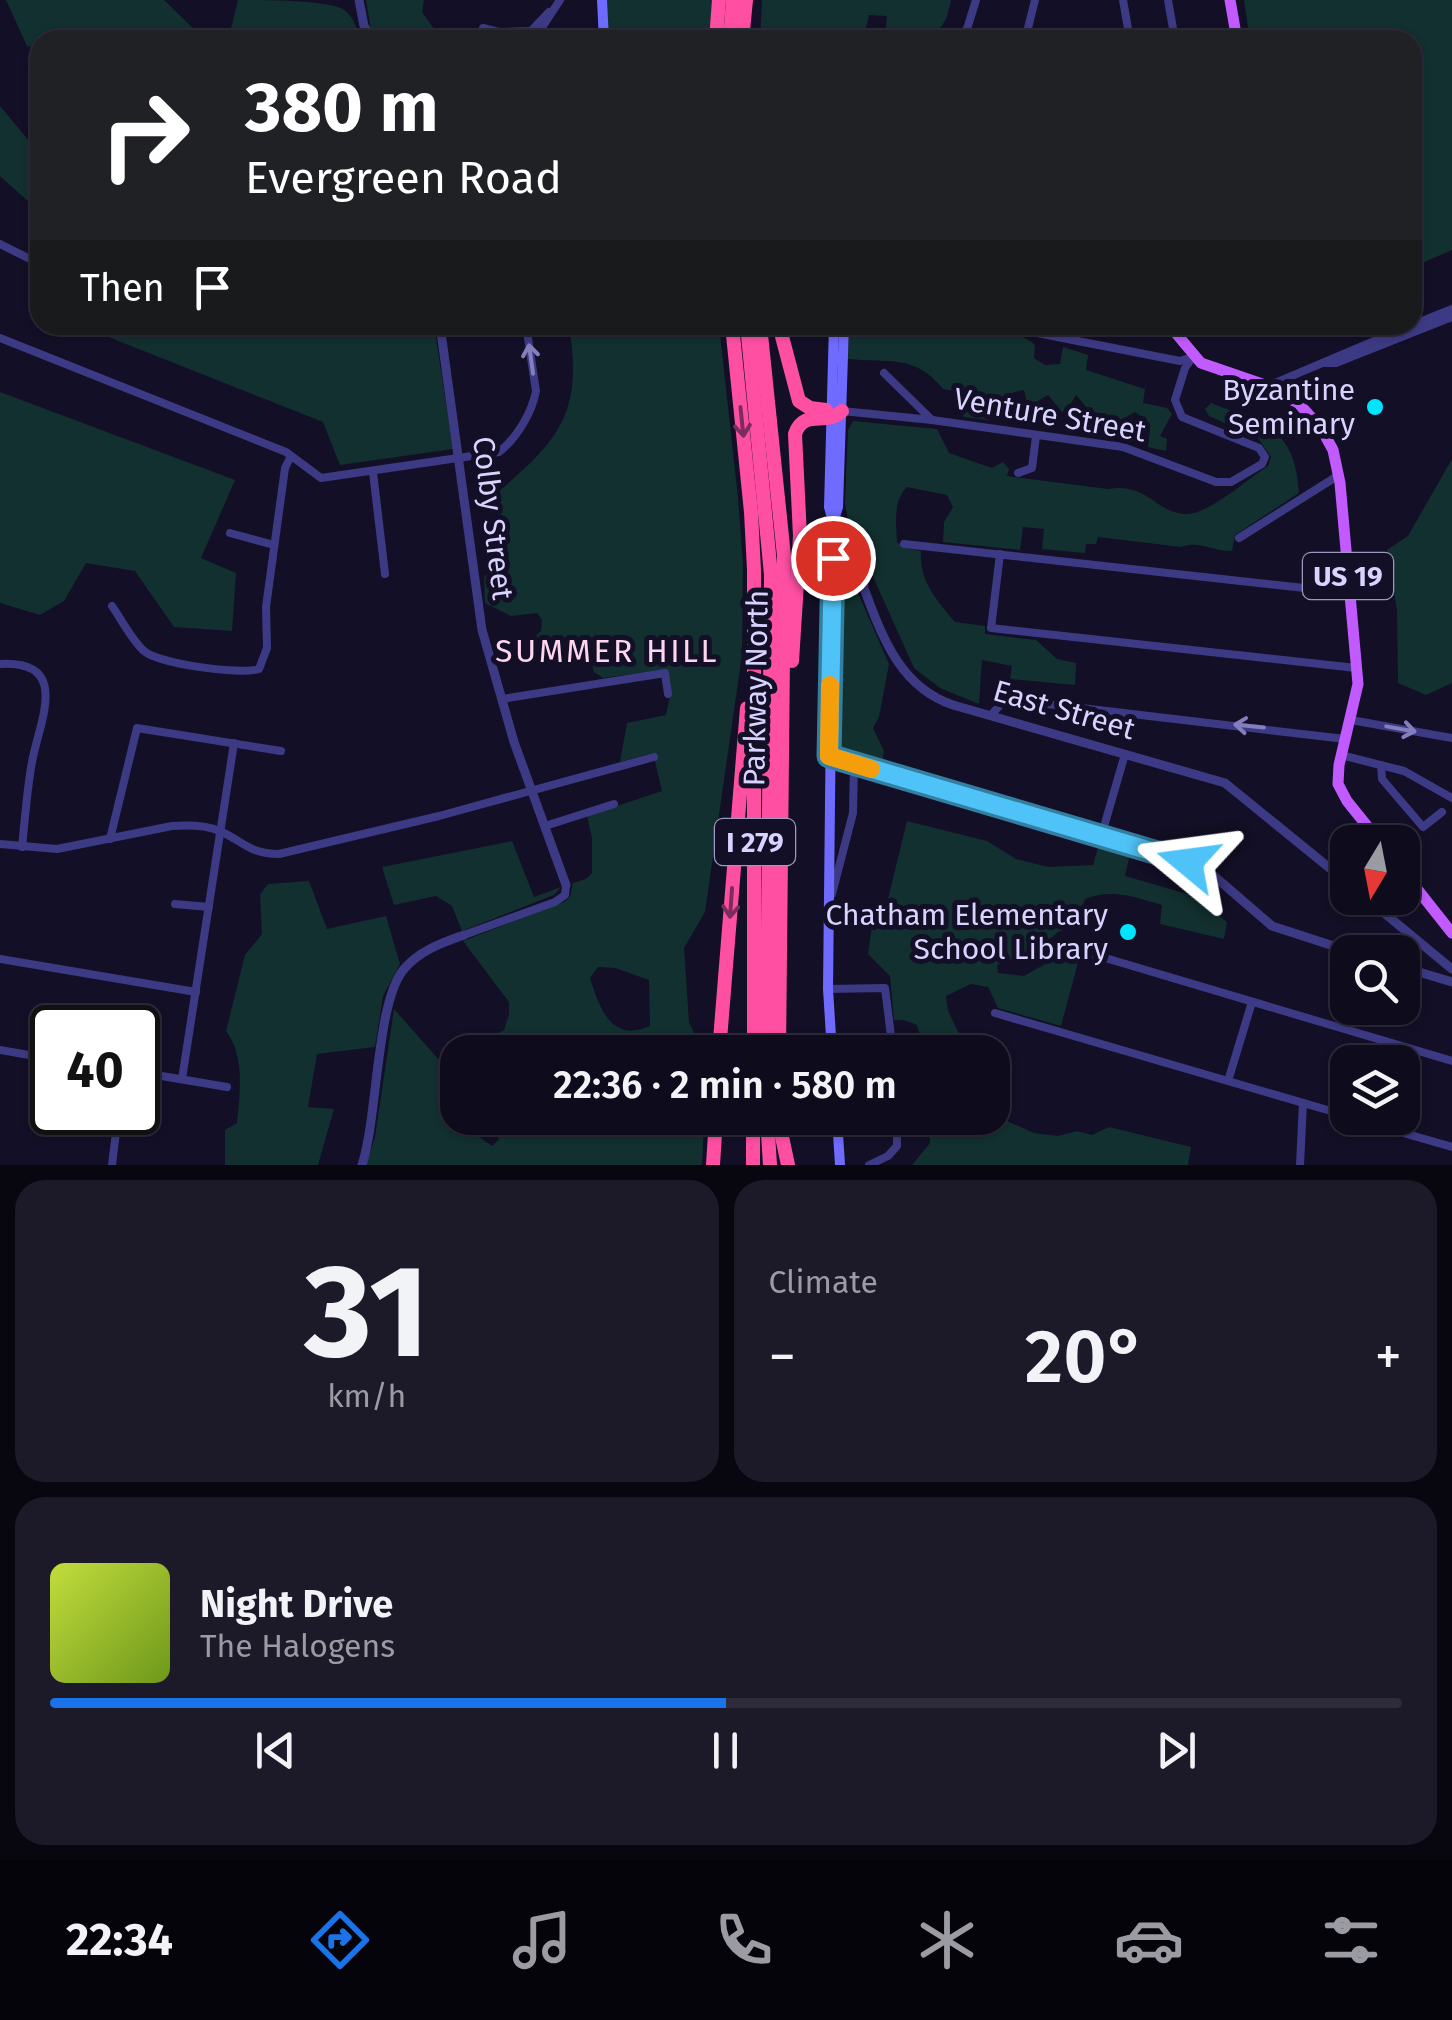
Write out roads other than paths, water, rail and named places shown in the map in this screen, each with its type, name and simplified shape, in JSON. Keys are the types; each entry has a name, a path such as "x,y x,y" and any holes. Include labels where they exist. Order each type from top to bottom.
{"highway":[{"path":"717,30 719,0"},
{"path":"731,30 733,0"},
{"path":"743,30 746,0"},
{"name":"Parkway North","path":"733,335 752,512 754,1035"},
{"path":"748,335 771,575 768,1035"},
{"name":"Parkway North","path":"761,335 782,520 779,1035"},
{"path":"782,335 799,401 835,414"},
{"path":"782,680 792,662 800,536 795,434 798,424 806,419 835,414"},
{"path":"720,1035 754,632"},
{"path":"716,1135 716,1165"},
{"path":"753,1135 753,1165"},
{"path":"767,1135 768,1165"},
{"path":"780,1135 784,1165"}],"main road":[{"path":"602,0 604,30"},
{"path":"1230,0 1235,30"},
{"name":"East Street","path":"834,335 835,414"},
{"name":"East Street","path":"834,523 829,507 843,335"},
{"name":"US 19","path":"1176,335 1193,357 1210,368 1268,386 1293,399 1316,421 1333,450 1339,475 1357,689 1338,776 1341,792 1367,825"},
{"path":"831,1035 828,908 834,523"},
{"path":"1420,889 1447,918 1452,933"},
{"path":"838,1135 840,1165"}],"street":[{"path":"359,0 366,30"},
{"path":"532,30 560,0"},
{"path":"966,30 976,0"},
{"path":"1027,30 1035,0"},
{"path":"1123,0 1128,30"},
{"path":"1168,0 1173,30"},
{"path":"541,30 549,12"},
{"path":"483,28 491,30"},
{"path":"0,244 30,259"},
{"path":"1422,321 1452,309"},
{"path":"1422,329 1452,317"},
{"name":"Colby Street","path":"441,335 482,630 530,790 566,885"},
{"path":"0,338 291,456 321,478 499,452 510,443 534,400 527,335"},
{"path":"1047,335 1180,361 1193,357"},
{"path":"1324,364 1333,356 1387,335"},
{"path":"1268,386 1407,335"},
{"name":"Venture Street","path":"835,414 932,420 1123,448 1216,482 1231,482 1262,464 1264,454 1259,448 1182,417 1175,400 1185,367 1193,357"},
{"path":"884,373 932,420"},
{"path":"1018,474 1032,468 1036,436"},
{"path":"112,606 140,647 155,658 243,672 259,669 267,648 265,612 285,468 291,456"},
{"path":"372,472 386,574"},
{"path":"1239,538 1339,475"},
{"name":"East Street","path":"834,523 846,542 894,657 913,682 940,700 1231,786 1330,867"},
{"path":"230,532 274,545"},
{"path":"904,544 1350,593"},
{"path":"1000,554 991,628 1356,668"},
{"path":"832,592 845,583 864,585"},
{"path":"0,664 29,668 42,680 47,696 31,766 22,846"},
{"path":"502,699 665,673 668,694"},
{"path":"991,715 1002,702 1022,701 1271,728 1345,740"},
{"path":"1350,720 1452,738"},
{"path":"110,839 136,729 280,751"},
{"path":"182,1080 234,743"},
{"path":"1101,837 1125,754"},
{"path":"1341,755 1415,776 1452,798"},
{"path":"829,756 1198,866 1272,926 1330,945"},
{"path":"0,844 57,849 172,826 221,832 254,852 279,854 654,758"},
{"path":"828,908 853,813 854,764"},
{"path":"1380,765 1382,779 1423,827 1442,812"},
{"path":"545,826 614,804"},
{"path":"362,1165 370,1138 392,988 406,966 435,945 555,902 565,895 566,885"},
{"path":"176,904 210,907"},
{"path":"1387,915 1452,969"},
{"path":"1066,946 1452,1061"},
{"path":"0,959 196,992"},
{"path":"1420,972 1452,982"},
{"path":"828,988 884,988 890,1035"},
{"path":"1228,1081 1252,1002"},
{"path":"995,1012 1330,1111"},
{"path":"0,1050 30,1055"},
{"path":"160,1076 227,1087"},
{"path":"1300,1165 1303,1103"},
{"path":"112,1165 116,1135"},
{"path":"868,1165 888,1156 897,1146 897,1135"},
{"path":"1411,1135 1452,1147"}],"place":[{"name":"Byzantine Seminary","path":"1375,407"},
{"name":"Chatham Elementary School Library","path":"1128,932"}],"district":[{"name":"SUMMER HILL","path":"607,651"}]}
